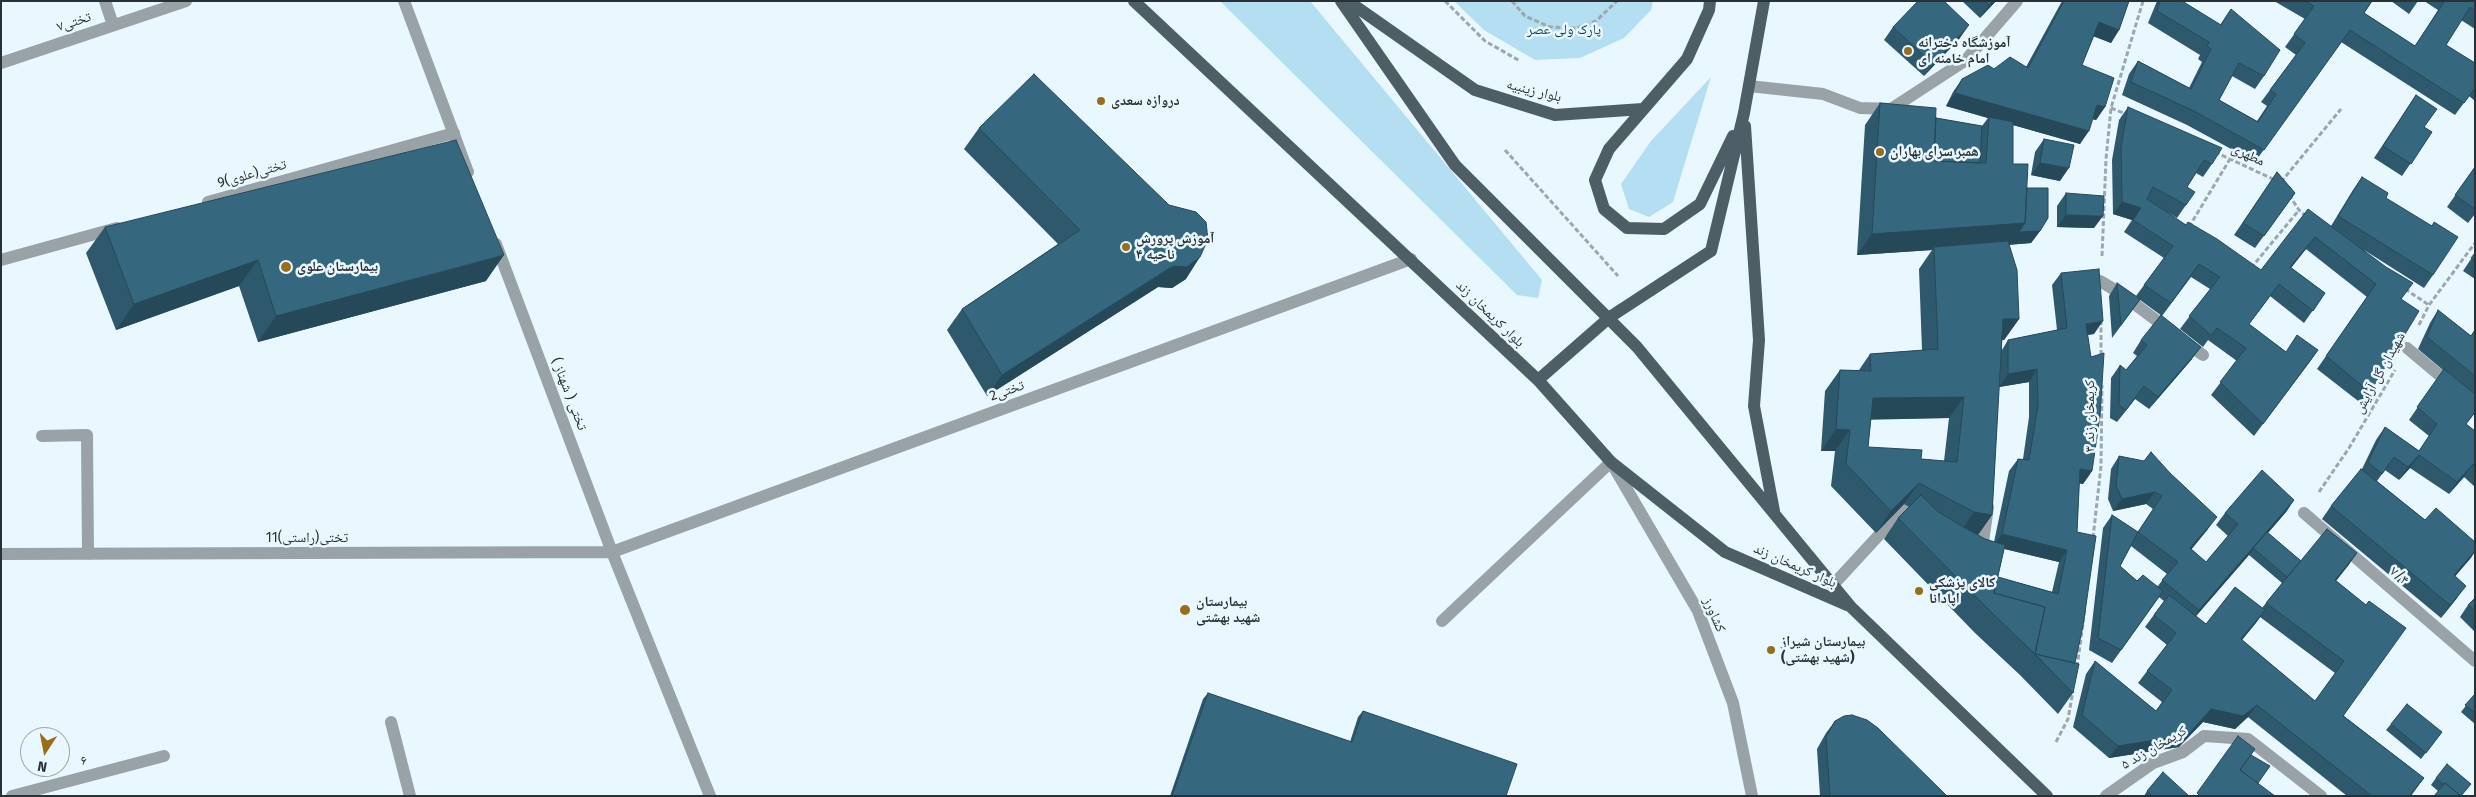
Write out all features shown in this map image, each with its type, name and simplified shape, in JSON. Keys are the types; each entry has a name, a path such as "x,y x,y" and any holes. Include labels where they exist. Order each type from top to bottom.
{"main road":[{"name":"بلوار کریمخان زند","path":"1134,1 1538,380 1611,462 1725,552 1851,607"},
{"name":"بلوار کریمخان زند","path":"1341,1 1455,164 1610,317 1851,607 2047,796"},
{"name":"بلوار زینبیه","path":"1348,1 1474,90 1555,115 1643,109"},
{"path":"1710,1 1709,10 1687,60 1609,149 1595,180 1604,209 1627,228 1664,229 1700,204 1744,113"},
{"path":"1538,380 1610,317 1711,251 1744,113 1764,1"},
{"path":"1744,113 1759,340 1754,406 1774,512"}],"street":[{"path":"105,1 113,25"},
{"name":"تختی۷","path":"1,62 186,1"},
{"path":"404,1 475,188"},
{"path":"1749,86 1823,94 1860,108 1891,109 1966,60 2017,1"},
{"name":"9تختی(علوی)","path":"194,206 454,133"},
{"path":"1,260 126,225"},
{"name":"تختی ( شهناز )","path":"492,235 612,552 710,796"},
{"name":"2تختی","path":"612,552 1411,259"},
{"path":"2100,281 2120,293 2203,355"},
{"path":"2407,348 2475,404"},
{"path":"42,436 87,435 88,554"},
{"path":"1442,621 1611,462"},
{"name":"کشاورز","path":"1611,462 1698,610 1733,702 1752,796"},
{"path":"1966,543 1982,549 1989,496"},
{"path":"1833,585 1903,509 1934,527"},
{"name":"۷/۴","path":"2304,513 2475,661"},
{"name":"11تختی(راستی)","path":"1,554 612,552"},
{"path":"391,722 410,796"},
{"name":"کریمخان زند ۵","path":"2106,796 2153,763 2183,752 2204,736 2248,739 2321,796"},
{"name":"۶","path":"12,796 164,756"}],"path":[{"path":"1453,1 1446,3 1485,41 1520,61"},
{"path":"1512,1 1525,16 1550,27 1576,28 1596,21 1617,1"},
{"name":"کریمخان زند ۳","path":"2102,361 2100,281 2106,159 2111,108 2143,1"},
{"path":"2111,108 2128,115"},
{"path":"2313,221 2299,210 2281,183 2341,109"},
{"path":"1505,150 1618,276"},
{"name":"مطهری","path":"2213,152 2281,183"},
{"path":"2187,230 2230,159"},
{"path":"2249,271 2299,210"},
{"name":"شهیدان گل آرایش","path":"2304,513 2364,424 2429,305 2475,243"},
{"path":"2404,288 2429,305"},
{"name":"کریمخان زند ۳","path":"2093,543 2101,466 2102,381"},
{"path":"2076,674 2086,600"},
{"path":"2056,742 2068,719 2074,683"}],"green space":[{"path":"1220,1 1310,1 1542,280 1538,298 1517,295"},
{"name":"پارک ولی عصر","path":"1454,1 1653,1 1651,10 1624,38 1580,58 1535,60 1484,30"},
{"path":"1711,77 1673,202 1649,217 1629,209 1621,184 1651,141"}],"building":[{"path":"1918,1 1944,1 1969,25 1933,64 1893,27"},
{"path":"1985,1 1993,1 1989,5"},
{"path":"2064,1 2129,1 2119,30 2099,22 2082,65 2114,78 2105,107 2097,105 2089,131 1955,93 1962,79 1988,65 1994,69 2010,57 2028,68"},
{"path":"2160,1 2182,1 2221,25 2231,9 2280,50 2264,76 2239,63 2219,100 2258,122 2276,94 2270,90 2305,43 2294,34 2314,6 2305,1 2372,1 2364,13 2415,46 2445,1 2475,1 2475,11 2470,7 2446,45 2475,63 2475,88 2464,103 2350,30 2264,150 2196,112 2131,82 2138,61 2191,89 2211,49 2207,46 2209,42 2157,11"},
{"name":"آموزش پرورش ناحیه ۴","path":"1034,74 1169,205 1196,212 1206,222 1208,239 1200,257 1187,267 1173,266 1002,375 962,309 1080,230 979,128"},
{"path":"2416,95 2437,109 2424,127 2432,132 2411,164 2383,146"},
{"path":"1880,103 1936,108 1934,161 1986,163 1989,117 2013,122 2013,164 2028,164 2025,223 1872,234"},
{"path":"2128,107 2222,148 2212,164 2204,160 2187,187 2195,192 2186,205 2153,187 2147,199 2186,225 2188,222 2217,239 2261,270 2308,209 2386,267 2413,283 2401,299 2419,311 2370,392 2326,356 2376,284 2315,237 2290,267 2325,293 2313,311 2279,284 2249,324 2286,352 2297,335 2318,350 2263,424 2220,382 2246,348 2217,328 2211,335 2189,316 2220,277 2199,264 2171,303 2144,285 2173,246 2133,220 2141,208 2122,202 2121,147"},
{"path":"1936,118 1982,126 1980,163 1934,161"},
{"path":"2044,139 2074,145 2069,168 2040,163"},
{"name":"بیمارستان علوی","path":"456,140 504,255 276,316 258,260 134,304 105,227"},
{"path":"2475,167 2475,209 2455,195"},
{"path":"2277,172 2295,193 2264,236 2243,223"},
{"path":"2362,177 2388,193 2386,198 2432,226 2434,222 2458,237 2433,275 2338,216"},
{"path":"2027,188 2048,188 2048,218 2040,231 2019,232 2025,223"},
{"path":"2066,193 2104,196 2103,216 2066,215"},
{"path":"2008,241 2017,270 2019,319 2003,319 1992,515 1974,512 1919,483 1891,511 1846,464 1850,430 1836,429 1840,370 1871,371 1870,354 1938,349 1934,247","holes":["1964,397 1957,462 1921,459 1922,450 1868,447 1873,398"]},
{"path":"2099,269 2103,321 2086,324 2091,357 2104,353 2100,416 2092,471 2080,469 2077,532 2096,536 2083,626 2075,663 2035,654 2045,607 1994,593 1998,577 2058,594 2067,550 2002,534 2018,459 2029,460 2038,405 2037,369 2008,374 2008,340 2067,328 2061,273"},
{"path":"2117,283 2140,299 2121,325"},
{"path":"2438,310 2471,336 2475,330 2475,376 2427,337"},
{"path":"2161,315 2201,347 2158,397 2144,386 2126,410 2119,405 2120,365 2126,370 2147,345 2141,340"},
{"path":"2444,369 2475,394 2475,412 2466,424 2475,431 2475,466 2473,464 2457,482 2419,455 2408,467 2394,457 2382,474 2368,462 2385,427 2419,451 2437,424 2417,407"},
{"path":"2151,452 2170,473 2217,517 2190,548 2206,562 2238,524 2225,513 2262,470 2294,500 2199,610 2162,580 2178,562 2138,532 2162,496 2155,492 2122,499 2116,486 2119,456 2144,461"},
{"path":"2361,469 2425,520 2436,508 2475,542 2475,551 2454,575 2466,586 2450,605 2331,506"},
{"path":"1921,495 1937,511 1960,525 1985,539 2005,545 1994,593 2045,607 2035,654 1898,518"},
{"path":"2112,515 2138,532 2120,566 2137,581 2143,575 2163,591 2121,650 2098,638"},
{"path":"2327,529 2357,553 2335,580 2366,605 2369,601 2406,628 2343,716 2424,778 2409,796 2372,796 2257,705 2243,716 2211,709 2188,735 2118,746 2082,715 2095,661 2156,711 2172,690 2147,671 2176,633 2154,615 2169,595 2206,624 2235,587 2265,610 2241,639 2315,701 2344,661 2266,603"},
{"path":"2267,532 2301,561 2287,577 2253,548"},
{"path":"2475,598 2475,611 2468,605"},
{"path":"2035,654 2079,664 2073,693"},
{"path":"1208,693 1352,742 1363,711 1517,764 1506,796 1172,796"},
{"path":"2475,694 2475,713 2465,705"},
{"path":"2407,704 2442,732 2426,753 2391,724"},
{"path":"1852,715 1867,720 1878,728 1947,796 1830,796 1826,737 1835,721 1844,716"},
{"path":"2238,736 2255,749 2240,770 2275,796 2200,796 2197,793"},
{"path":"2251,755 2270,766 2258,783 2240,770"},
{"path":"2447,764 2471,784 2461,796 2436,778"},
{"path":"2163,772 2189,796 2152,796 2147,791"},
{"path":"2445,783 2461,796 2434,796"}],"place":[{"name":"آموزشگاه دخترانه امام خامنه ای","path":"1908,51"},
{"name":"دروازه سعدی","path":"1101,101"},
{"name":"همبر سرای بهاران","path":"1880,152"},
{"name":"آموزش پرورش ناحیه ۴","path":"1126,247"},
{"name":"بیمارستان علوی","path":"286,267"},
{"name":"کالای پزشکی اپادانا","path":"1919,591"},
{"name":"بیمارستان شهید بهشتی","path":"1185,610"},
{"name":"بیمارستان شیراز (شهید بهشتی)","path":"1771,650"}]}
